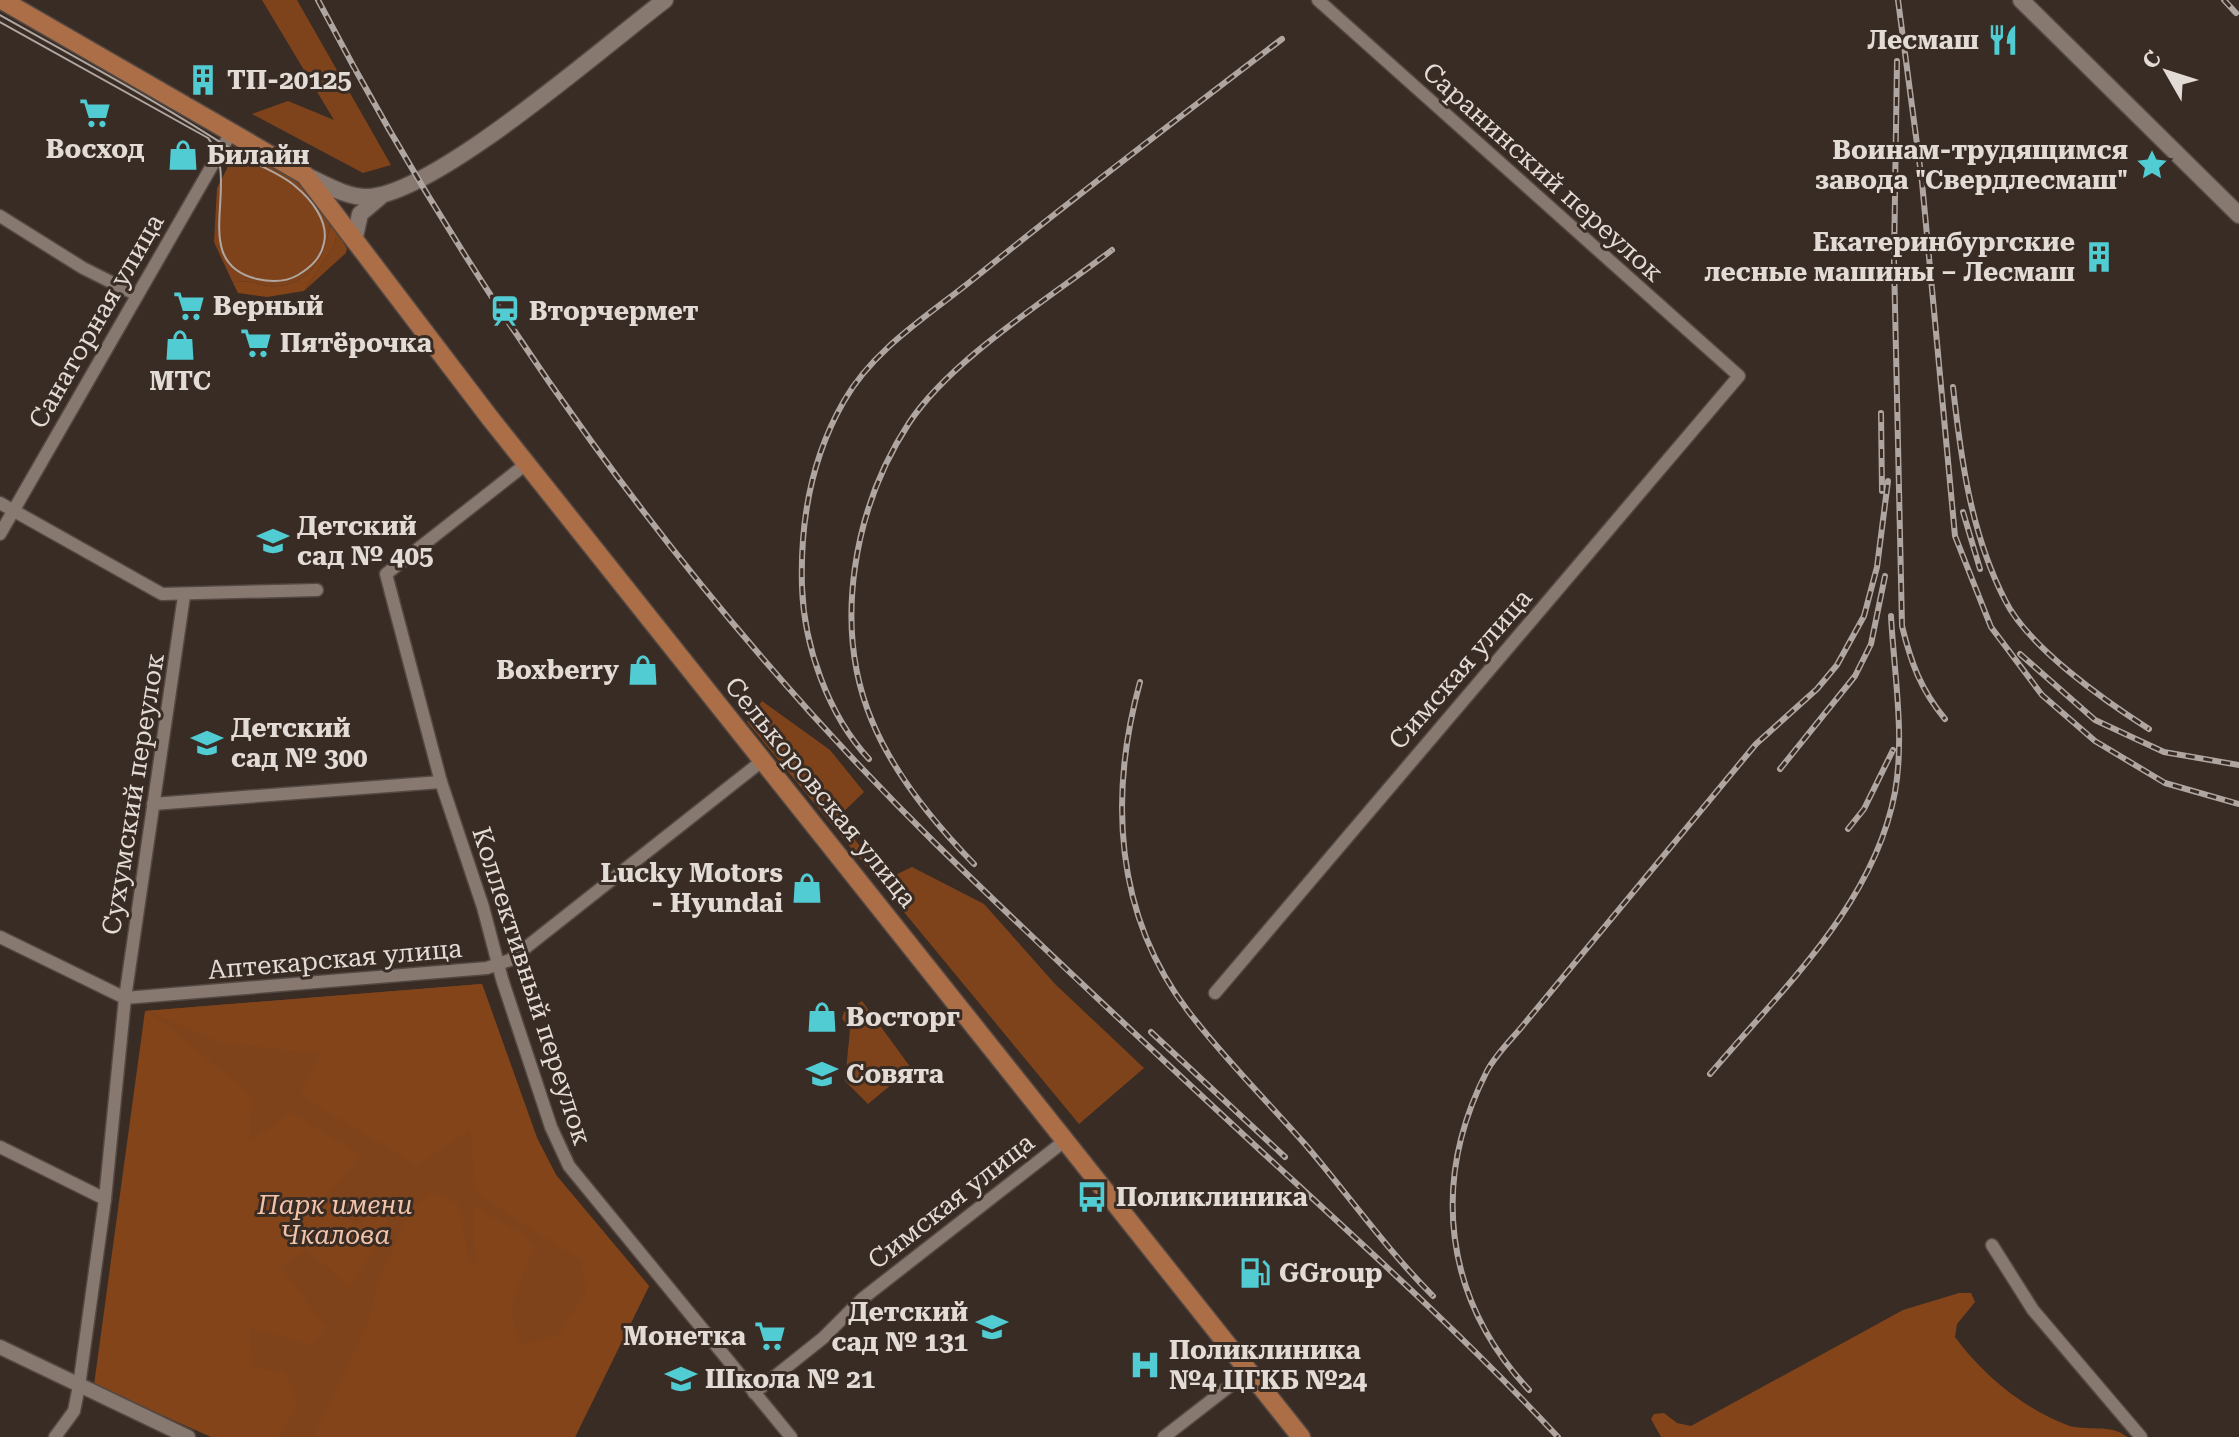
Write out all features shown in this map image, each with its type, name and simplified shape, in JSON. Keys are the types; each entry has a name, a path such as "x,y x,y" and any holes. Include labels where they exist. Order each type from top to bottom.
{"main road":[{"path":"305,175 363,198 381,196 418,182 467,152 665,0"},
{"path":"2021,0 2239,215"},
{"name":"Селькоровская улица","path":"4,6 232,131 305,175 325,197 354,241 526,464 1067,1139 1301,1437"},
{"path":"354,241 360,214 381,196"}],"street":[{"name":"Саранинский переулок","path":"1318,0 1739,376"},
{"name":"Санаторная улица","path":"0,534 232,131"},
{"path":"0,216 83,268 137,295"},
{"name":"Симская улица","path":"1215,993 1739,376"},
{"name":"Коллективный переулок","path":"526,464 386,574 441,782 551,1127 569,1166 791,1437"},
{"path":"0,503 162,594 184,596 317,590"},
{"name":"Сухумский переулок","path":"55,1437 74,1411 79,1386 105,1199 125,998 184,596"},
{"name":"Аптекарская улица","path":"125,998 499,965 510,960 762,761"},
{"path":"153,804 441,782"},
{"path":"0,937 125,998"},
{"name":"Симская улица","path":"754,1393 823,1338 862,1299 1067,1139"},
{"path":"0,1147 105,1199"},
{"path":"1992,1245 2033,1310 2141,1437"},
{"path":"0,1347 188,1437"},
{"path":"1164,1437 1249,1371"}],"green space":[{"path":"262,0 297,0 391,165 363,173 252,114 288,101 334,120"},
{"path":"239,145 297,181 330,221 320,257 314,267 295,282 269,286 233,283 214,242 217,188"},
{"path":"330,221 337,230 335,244 304,291 267,297 238,293 233,283 283,285 305,275 320,257"},
{"path":"337,230 346,253 304,291 335,244"},
{"path":"762,701 830,750 864,792 837,818 887,879 912,867 984,904 1055,984 1144,1068 1079,1124 747,722"},
{"name":"Парк имени Чкалова","path":"482,984 537,1138 556,1175 649,1286 575,1437 211,1437 145,1011"},
{"name":"Парк имени Чкалова","path":"482,984 537,1138 556,1175 649,1286 575,1437 314,1437 370,1318 377,1282 413,1206 431,1193 458,1204 467,1253 476,1270 473,1206 524,1235 533,1248 511,1306 518,1346 558,1336 586,1292 581,1260 476,1193 470,1130 417,1165 301,1096 320,1053 222,1043 149,1012 252,1095 249,1142 291,1113 361,1155 321,1202 358,1225 374,1209 390,1222 350,1287 306,1249 281,1267 325,1327 312,1345 250,1328 252,1366 285,1373 298,1403 279,1437 211,1437 94,1385 145,1011"},
{"path":"862,1001 911,1068 868,1104 845,1081 850,1030 842,1018 844,1012"},
{"path":"1959,1293 1971,1293 1975,1302 1957,1324 1955,1337 2005,1389 2035,1410 2067,1425 2114,1430 2127,1437 1661,1437 1651,1419 1654,1414 1664,1413 1677,1423 1691,1426 1903,1310"}],"tram line":[{"path":"0,15 289,181 307,197 321,219 325,235 318,258 303,272 283,280 257,279 236,270 224,256 220,238 221,175 218,155 208,138 0,22"}],"railway":[{"path":"318,0 380,114 518,336 593,444 672,549 756,650 843,748 933,841 1412,1291 1558,1437"},
{"path":"1898,0 1922,182 1955,536 1991,627 2042,695 2095,741 2165,783 2239,804"},
{"path":"2224,0 2236,13"},
{"path":"869,759 842,722 821,679 808,633 802,587 803,539 810,491 823,445 844,401 870,366 902,335 1282,39"},
{"path":"1897,61 1894,261 1902,626 1918,676 1945,719"},
{"path":"974,864 916,797 891,759 872,721 860,684 853,646 855,568 863,529 874,492 890,456 927,399 975,353 1112,250"},
{"path":"1953,387 1969,496 1984,549 2005,600 2031,636 2069,672 2149,729"},
{"path":"1881,413 1882,491"},
{"path":"1529,1390 1500,1355 1479,1317 1463,1278 1455,1238 1453,1197 1458,1155 1469,1113 1487,1071 1500,1052 1756,744 1817,689 1837,665 1864,616 1877,567 1888,481"},
{"path":"1963,512 1980,569"},
{"path":"1780,769 1855,676 1871,644 1885,576"},
{"path":"1710,1074 1821,944 1846,909 1884,833 1895,792 1899,749 1891,616"},
{"path":"2020,654 2095,720 2164,752 2239,765"},
{"path":"1140,682 1124,767 1122,810 1125,852 1132,894 1145,935 1163,974 1215,1045 1304,1143 1433,1296"},
{"path":"1848,829 1864,809 1893,750"},
{"path":"1151,1032 1285,1157"}],"place":[{"name":"Лесмаш","path":"2003,40"},
{"name":"ТП-20125","path":"203,80"},
{"name":"Восход","path":"95,113"},
{"name":"Билайн","path":"183,155"},
{"name":"Воинам-трудящимся завода \"Свердлесмаш\"","path":"2152,165"},
{"name":"Екатеринбургские лесные машины – Лесмаш","path":"2099,257"},
{"name":"Верный","path":"189,306"},
{"name":"Вторчермет","path":"505,311"},
{"name":"Пятёрочка","path":"256,343"},
{"name":"МТС","path":"180,345"},
{"name":"Детский сад № 405","path":"273,541"},
{"name":"Boxberry","path":"643,670"},
{"name":"Детский сад № 300","path":"207,743"},
{"name":"Lucky Motors - Hyundai","path":"807,888"},
{"name":"Восторг","path":"822,1017"},
{"name":"Совята","path":"822,1074"},
{"name":"Поликлиника","path":"1092,1197"},
{"name":"GGroup","path":"1255,1273"},
{"name":"Детский сад № 131","path":"992,1327"},
{"name":"Монетка","path":"770,1336"},
{"name":"Поликлиника №4 ЦГКБ №24","path":"1145,1365"},
{"name":"Школа № 21","path":"681,1379"}]}
